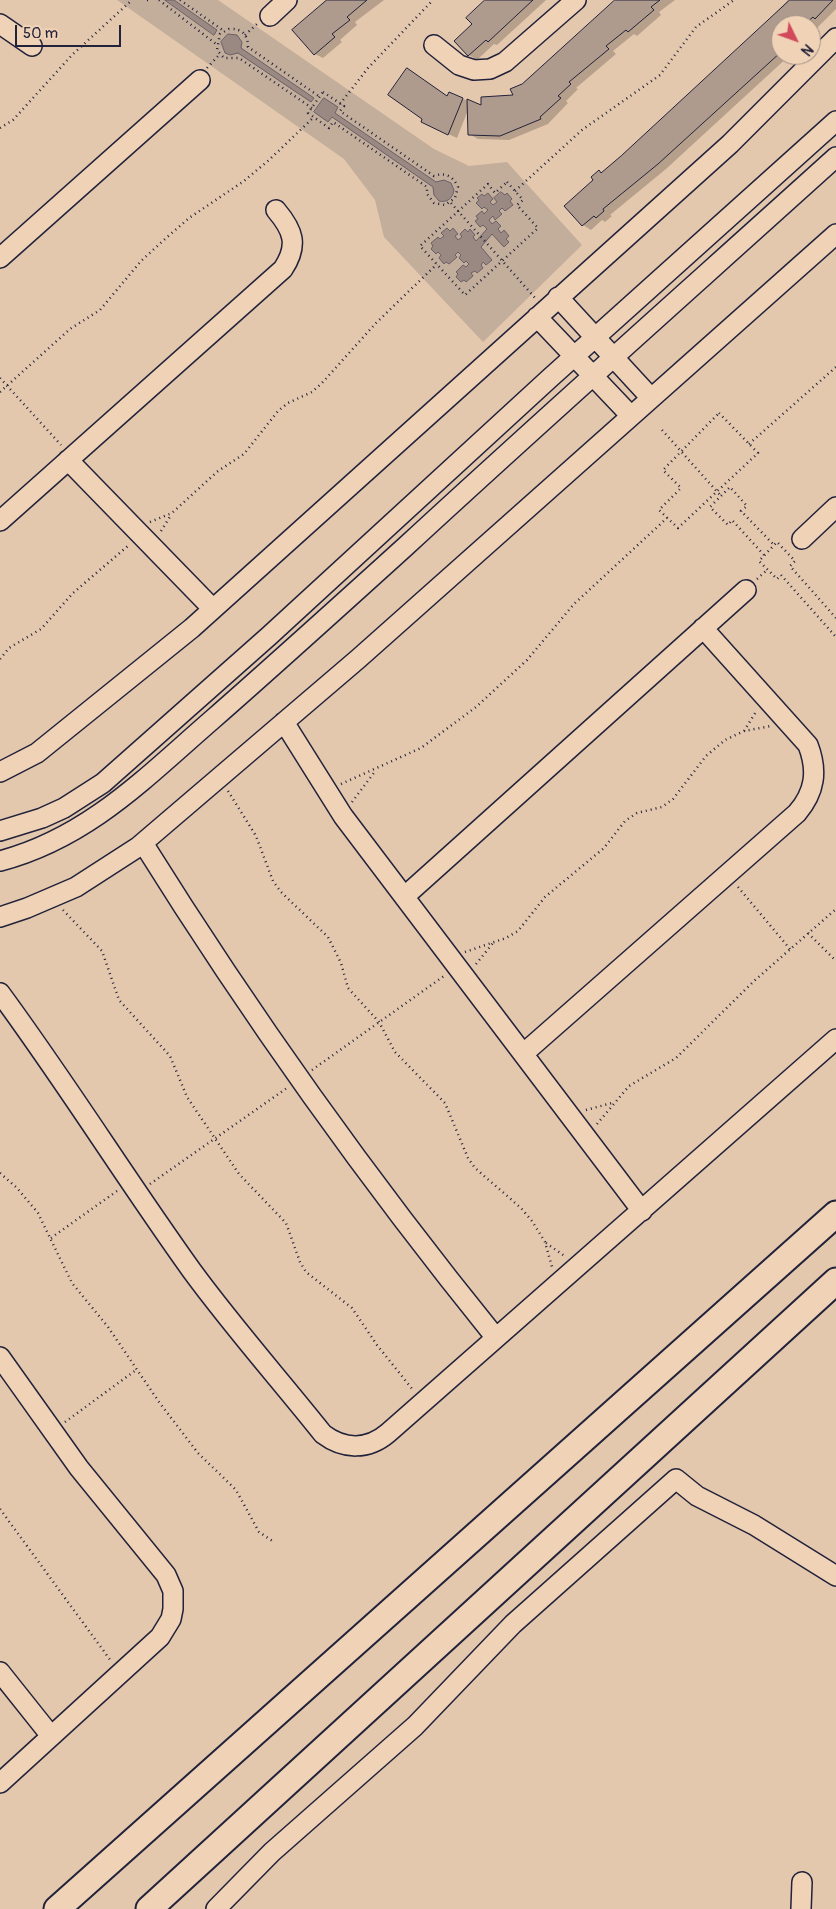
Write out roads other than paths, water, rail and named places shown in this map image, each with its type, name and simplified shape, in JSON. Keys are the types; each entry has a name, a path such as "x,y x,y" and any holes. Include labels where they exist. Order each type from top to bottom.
{"main road":[{"path":"57,1909 836,1214"},
{"path":"148,1909 836,1281"}],"street":[{"path":"270,16 287,0"},
{"path":"434,45 459,65 474,70 490,69 505,62 576,0"},
{"path":"0,24 32,46"},
{"path":"0,772 20,763 53,741 213,609 730,144 836,38"},
{"path":"0,258 200,80"},
{"path":"0,831 42,818 64,808 103,783 836,121"},
{"path":"0,862 61,839 107,810 288,653 592,375 836,158"},
{"path":"0,520 283,269 290,256 292,241 288,224 276,210"},
{"path":"0,917 52,898 99,874 143,843 358,659 836,234"},
{"path":"546,308 595,338 651,398"},
{"path":"546,308 574,356 631,416"},
{"path":"70,459 213,609"},
{"path":"802,539 836,507"},
{"path":"404,897 746,590"},
{"path":"523,1054 797,813 809,796 814,777 812,756 802,736 703,628"},
{"path":"284,722 343,816 642,1211"},
{"path":"143,843 224,972 311,1097 401,1220 496,1338"},
{"path":"0,993 57,1071 130,1182 194,1273 330,1439 355,1446 373,1443 388,1433 836,1039"},
{"path":"0,1357 79,1468 166,1575 173,1591 174,1609 166,1629 0,1782"},
{"path":"216,1909 272,1852 415,1726 514,1624 676,1479 697,1496 754,1525 836,1576"},
{"path":"0,1672 51,1736"},
{"path":"801,1909 802,1882"}]}
